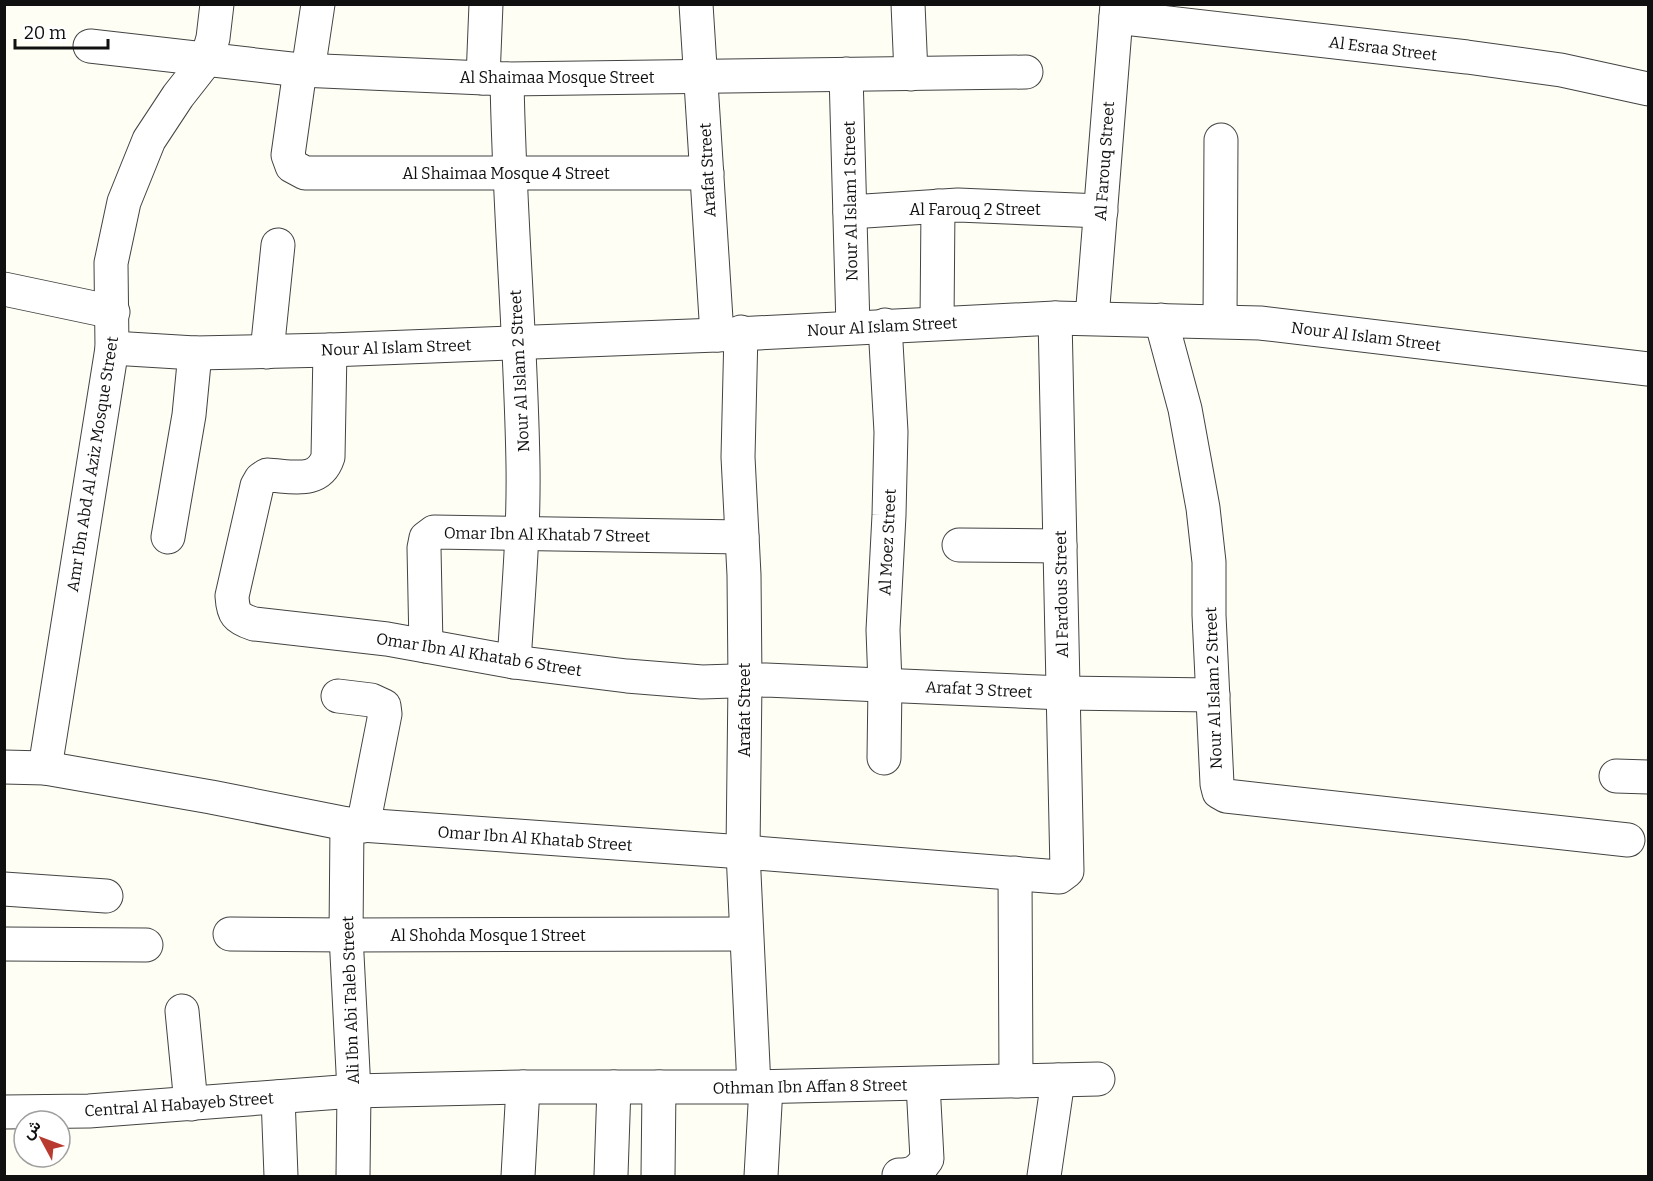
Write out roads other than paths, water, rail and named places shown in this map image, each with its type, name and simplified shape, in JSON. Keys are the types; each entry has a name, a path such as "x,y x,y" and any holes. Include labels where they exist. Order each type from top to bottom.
{"street":[{"name":"Amr Ibn Abd Al Aziz Mosque Street","path":"45,768 112,348 111,263 124,202 149,140 178,96 207,60 213,38 217,4"},
{"path":"304,71 318,4"},
{"name":"Nour Al Islam 2 Street","path":"486,4 508,174 519,342 523,468 514,662"},
{"name":"Arafat Street","path":"696,4 707,173 729,333 738,457 745,681 743,852 746,934 760,1087 761,1176"},
{"path":"908,4 911,74"},
{"name":"Al Esraa Street","path":"1116,11 1561,70 1648,89"},
{"name":"Al Farouq Street","path":"1092,318 1116,11"},
{"name":"Al Shaimaa Mosque Street","path":"90,46 304,71 495,79 1026,72"},
{"name":"Al Shaimaa Mosque 4 Street","path":"304,71 288,156 292,166 305,173 707,173"},
{"name":"Nour Al Islam 1 Street","path":"846,74 853,327"},
{"path":"1220,321 1221,140"},
{"path":"937,323 938,206"},
{"name":"Al Farouq 2 Street","path":"850,212 938,206 1101,211"},
{"path":"267,352 278,245"},
{"path":"4,289 113,312"},
{"name":"Al Fardous Street","path":"1055,318 1067,871"},
{"name":"Nour Al Islam Street","path":"112,348 195,353 267,352 1092,318 1260,323 1648,369"},
{"name":"Nour Al Islam 2 Street","path":"1161,320 1185,409 1203,508 1209,562 1219,792 1226,796 1628,840"},
{"name":"Al Moez Street","path":"884,758 883,630 891,432 885,326"},
{"name":"Omar Ibn Al Khatab 6 Street","path":"330,350 328,457 324,469 315,476 267,475 257,486 232,596 233,609 241,620 254,624 387,639 514,662 627,676 702,682 745,681"},
{"path":"168,537 189,415 195,353"},
{"name":"Omar Ibn Al Khatab 7 Street","path":"426,646 424,548 426,538 434,532 742,537"},
{"path":"959,544 1060,546"},
{"name":"Arafat 3 Street","path":"745,681 885,684 1063,693 1213,695"},
{"name":"Ali Ibn Abi Taleb Street","path":"338,696 371,700 384,706 385,714 355,825 346,935 354,1091 353,1176"},
{"name":"Omar Ibn Al Khatab Street","path":"5,775 45,768 355,825 1059,877 1067,871"},
{"path":"1616,776 1648,777"},
{"path":"1015,873 1016,1081"},
{"path":"4,889 106,896"},
{"name":"Al Shohda Mosque 1 Street","path":"230,934 746,934"},
{"path":"4,944 146,945"},
{"path":"183,1011 191,1104"},
{"name":"Othman Ibn Affan 8 Street","path":"354,1091 523,1087 760,1087 1098,1079"},
{"path":"1044,1176 1058,1080"},
{"path":"899,1175 910,1175 921,1169 927,1159 923,1084"},
{"path":"518,1176 523,1087"},
{"path":"611,1174 614,1087"},
{"path":"658,1176 660,1087"},
{"name":"Central Al Habayeb Street","path":"4,1112 89,1111 354,1091"},
{"path":"278,1097 281,1176"}]}
